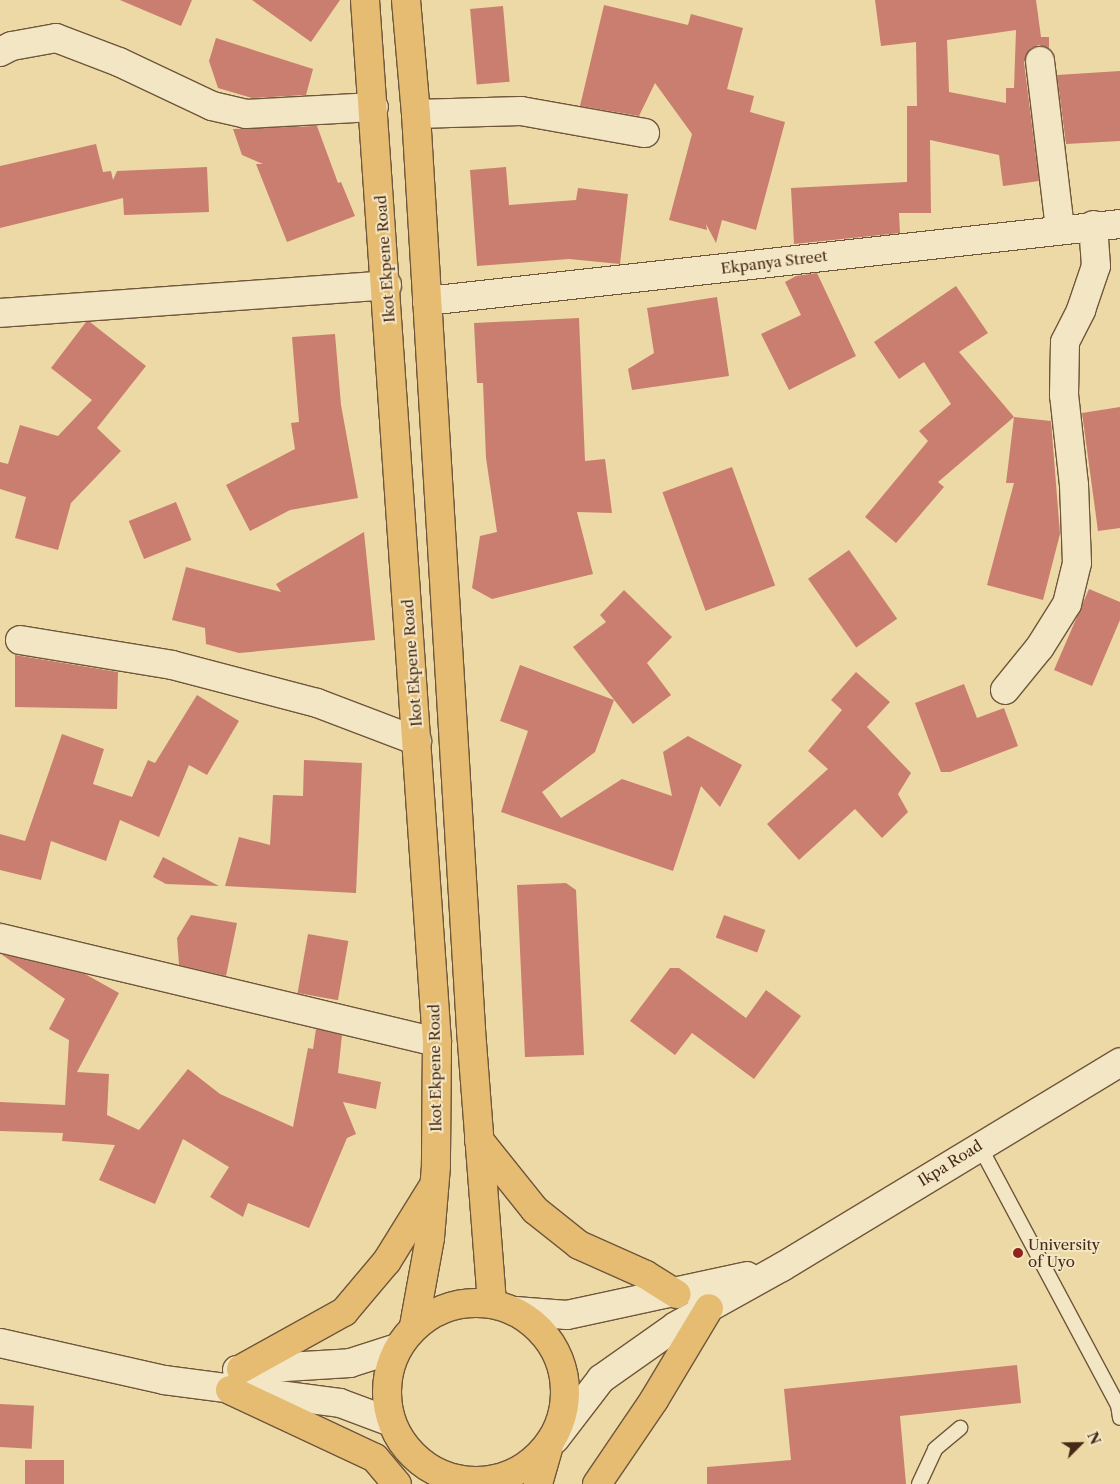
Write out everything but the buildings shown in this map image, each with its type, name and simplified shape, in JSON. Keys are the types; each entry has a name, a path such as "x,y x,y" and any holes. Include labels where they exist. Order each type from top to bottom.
{"highway":[{"name":"Ikot Ekpene Road","path":"365,0 387,284 437,1042 434,1184 430,1238 414,1326"},
{"path":"406,0 416,114 479,1140 503,1307"},
{"path":"479,1140 535,1210 579,1245 646,1275 676,1294"},
{"path":"397,1484 375,1458 236,1379 344,1312 387,1261 434,1184"},
{"path":"538,1484 555,1432 564,1415 567,1390 563,1366 552,1343 536,1324 503,1307 464,1302 437,1310 414,1326 398,1348 388,1375 391,1422 404,1446 423,1466 449,1481 472,1483 496,1481 520,1472 555,1432"},
{"path":"597,1484 654,1400 709,1308"}],"street":[{"path":"0,52 12,46 56,38 119,62 212,106 246,114 374,107"},
{"path":"1040,61 1060,229"},
{"path":"416,114 521,111 645,134"},
{"name":"Ekpanya Street","path":"427,302 1093,225 1120,224"},
{"path":"1005,690 1040,647 1067,604 1077,563 1074,485 1064,395 1065,342 1081,310 1096,266 1093,225"},
{"path":"0,313 387,284"},
{"path":"20,640 172,665 317,703 417,741"},
{"path":"0,938 437,1042"},
{"name":"Ikpa Road","path":"555,1432 601,1379 676,1326 782,1267 979,1145 1120,1062"},
{"path":"503,1307 567,1314 676,1294 782,1267"},
{"path":"0,1343 164,1380 236,1379 350,1363 398,1348"},
{"path":"236,1379 340,1403 391,1422"}],"lane":[{"path":"979,1145 1118,1405 1120,1418"},
{"path":"920,1484 935,1449 960,1428"}],"place":[{"name":"University of Uyo","path":"1018,1253"}]}
